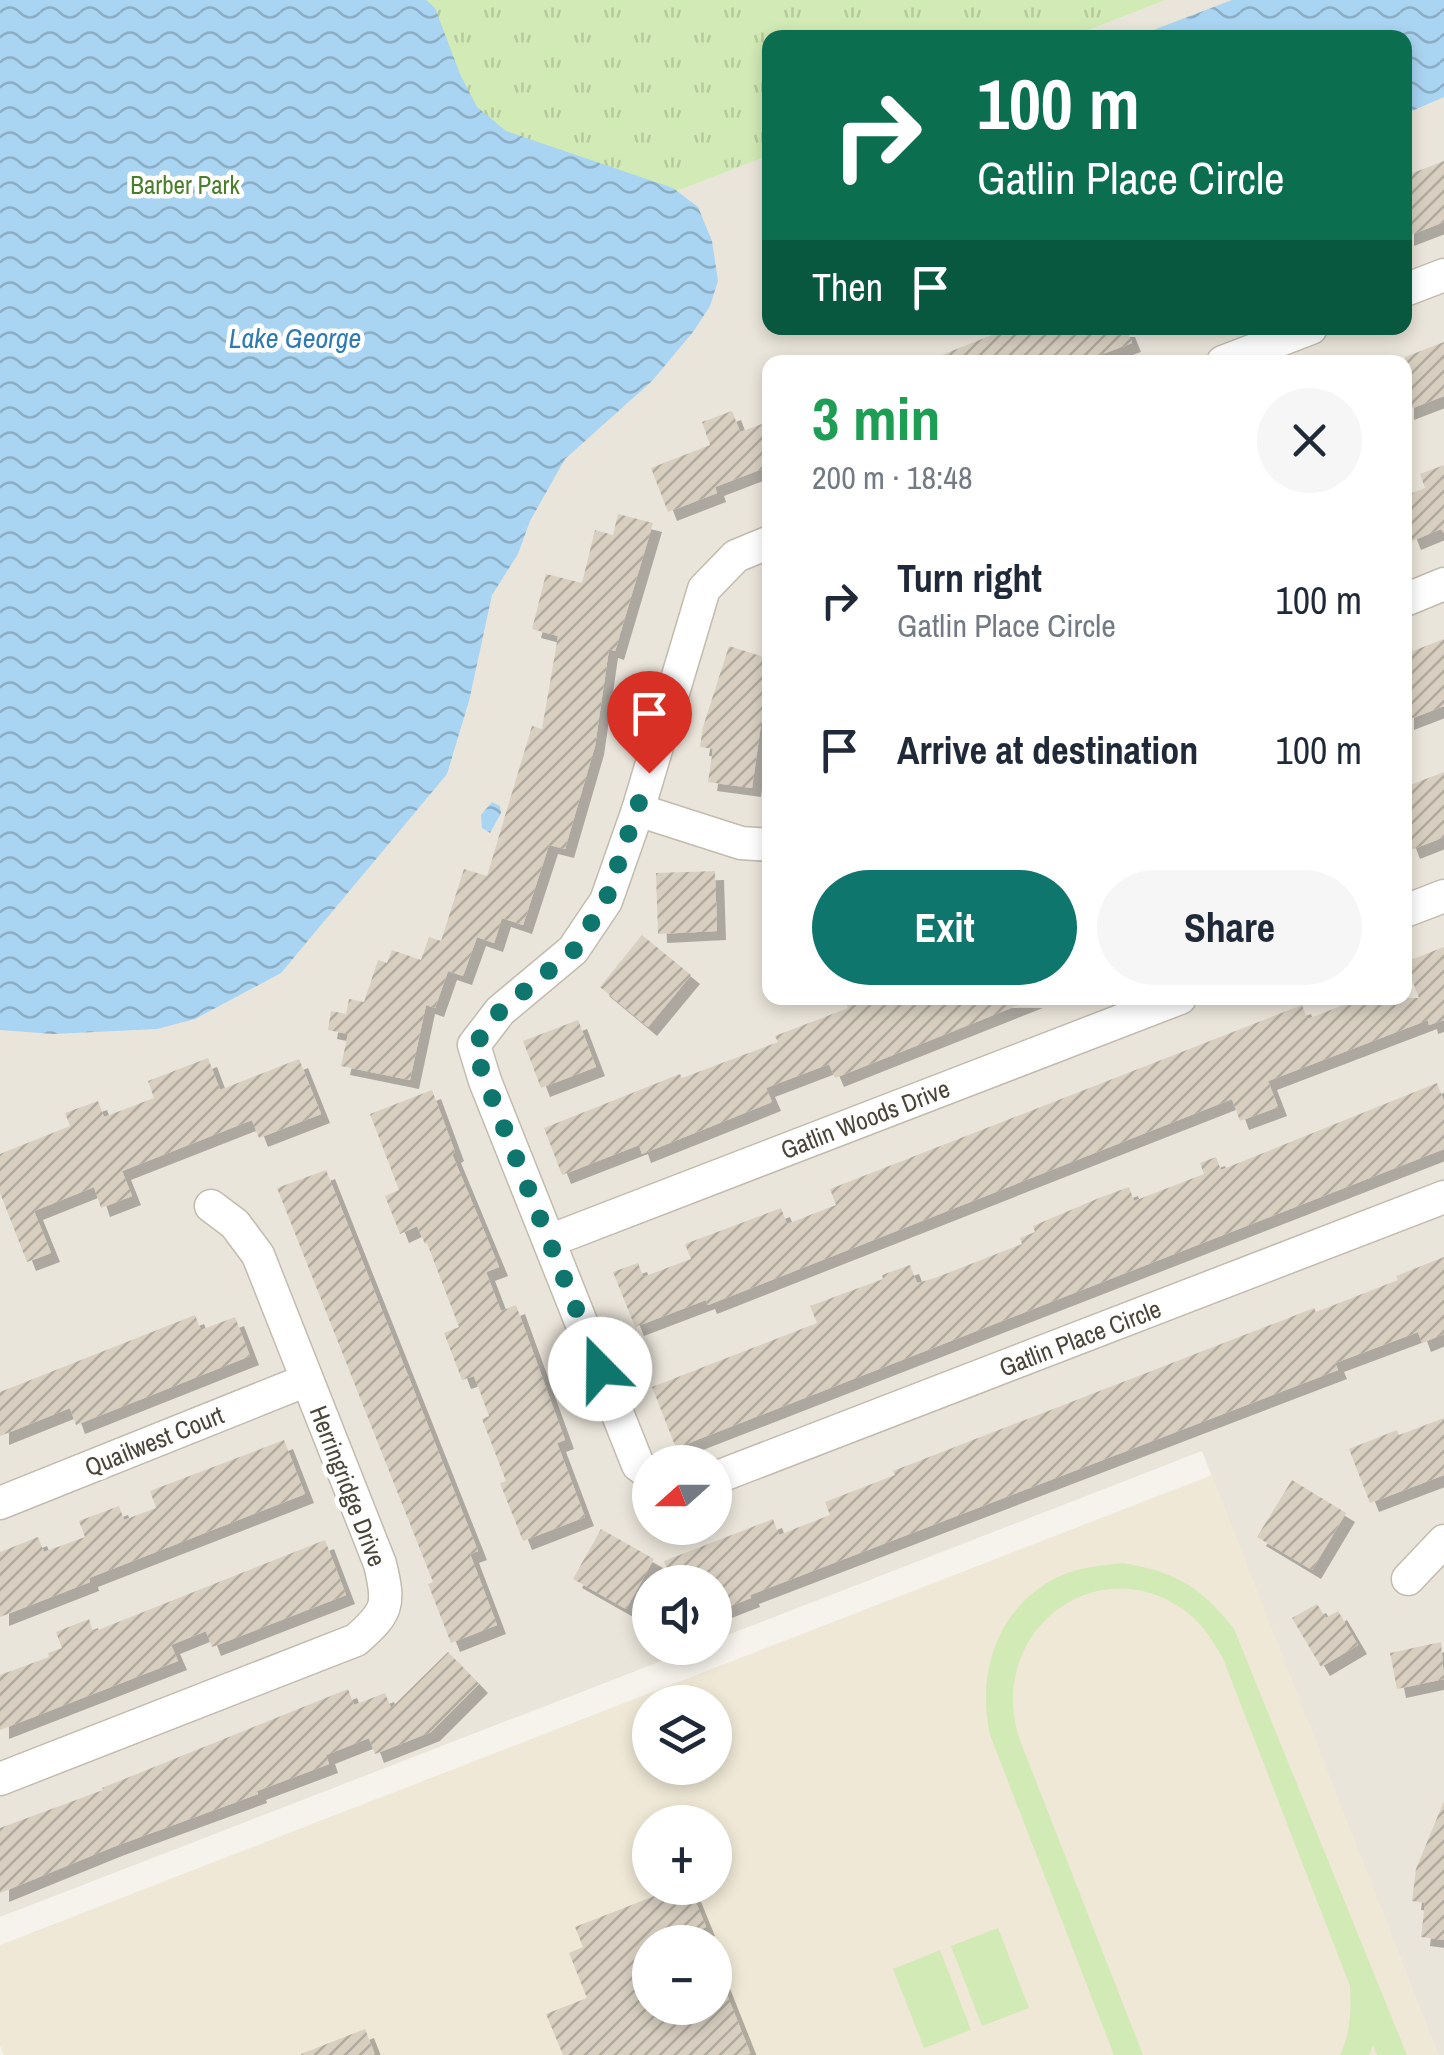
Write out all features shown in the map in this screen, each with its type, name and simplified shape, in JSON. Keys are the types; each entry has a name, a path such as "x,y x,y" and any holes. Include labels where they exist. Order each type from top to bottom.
{"street":[{"path":"1412,287 1444,275"},
{"path":"1241,355 1293,335"},
{"path":"632,1450 474,1046 500,1011 574,950 606,900 638,810 704,589 736,556 762,545"},
{"path":"1412,597 1444,584"},
{"path":"638,810 741,843 762,844"},
{"path":"1412,907 1444,896"},
{"name":"Gatlin Woods Drive","path":"549,1241 1162,1005"},
{"name":"Gatlin Place Circle","path":"732,1471 1444,1197"},
{"name":"Herringridge Drive","path":"0,1780 356,1640 382,1617 388,1595 380,1564 258,1255 235,1224 211,1206"},
{"name":"Quailwest Court","path":"0,1503 307,1380"},
{"path":"1408,1579 1444,1541"}],"shaded area":[{"path":"1166,0 1444,0 1444,2055 1438,2055 1202,1451 732,1633 732,1565 632,1565 632,1665 651,1665 0,1917 0,264 67,429 762,158 762,335 1412,335 1412,30 1088,30"},
{"path":"1212,1475 1438,2055 4,2055 0,2046 0,1945 632,1700 632,1785 732,1785 732,1685 670,1685 722,1665 732,1665 732,1661"}],"green space":[{"name":"Barber Park","path":"0,0 1166,0 1088,30 762,30 762,158 66,429"},
{"path":"1122,1563 1186,1583 1234,1629 1407,2055 1377,2055 1373,2045 1369,2055 1340,2055 1348,2030 1350,1986 1222,1656 1203,1627 1188,1613 1153,1594 1118,1589 1085,1595 1055,1611 1032,1636 1017,1667 1013,1704 1021,1743 1143,2055 1114,2055 990,1735 986,1688 996,1643 1021,1604 1067,1573"},
{"path":"998,1928 1029,2008 982,2026 951,1946"},
{"path":"940,1950 971,2030 924,2048 893,1969"}],"water":[{"name":"Lake George","path":"0,0 426,0 435,8 477,107 506,131 673,188 698,207 712,241 718,281 710,306 652,381 565,459 530,521 518,554 492,595 469,701 447,774 281,973 195,1019 157,1029 53,1034 0,1030"},
{"path":"1232,0 1444,0 1444,97 1412,111 1412,30 1153,30"},
{"path":"492,802 500,806 501,813 490,833 482,828 481,815"}],"building":[{"path":"1444,161 1444,222 1412,234 1412,173"},
{"path":"992,335 1129,335 1132,343 1100,355 942,355"},
{"path":"1444,342 1444,396 1412,408 1412,355"},
{"path":"732,411 740,432 762,424 762,469 715,487 717,493 668,512 651,468 710,445 702,422"},
{"path":"1444,465 1444,533 1441,529 1412,541 1412,493 1425,488 1420,474"},
{"path":"618,514 653,523 615,651 609,649 595,746 565,849 549,845 523,925 502,918 494,943 477,937 463,976 448,971 435,1008 426,1005 410,1080 341,1066 348,1034 328,1030 331,1011 346,1014 349,999 364,1002 378,960 387,963 392,950 421,960 429,937 441,941 464,869 487,876 532,726 542,729 558,636 532,629 546,574 582,583 595,530 613,535"},
{"path":"1444,639 1444,706 1412,718 1412,651"},
{"path":"729,646 762,656 762,721 752,788 708,782 713,749 700,747"},
{"path":"1444,772 1444,837 1412,850 1412,784"},
{"path":"715,871 717,931 658,934 656,873"},
{"path":"642,935 691,975 648,1027 600,987"},
{"path":"1444,947 1444,1020 1429,1025 1428,1020 1268,1081 1278,1107 1240,1121 1232,1099 708,1305 706,1300 635,1327 613,1272 638,1263 643,1277 691,1259 685,1244 781,1208 787,1224 836,1205 830,1189 1302,1005 1307,1019 1341,1005 1412,1005 1412,998 1419,998 1412,980 1412,959"},
{"path":"847,1005 1019,1005 835,1078 829,1064 766,1088 772,1102 642,1154 639,1145 562,1175 544,1128 680,1074 682,1078 778,1042 775,1036 848,1008"},
{"path":"578,1020 596,1067 541,1088 523,1041"},
{"path":"208,1058 220,1090 299,1059 321,1114 259,1138 252,1120 122,1171 132,1196 101,1208 94,1187 34,1211 51,1253 27,1262 0,1193 0,1154 70,1126 65,1113 98,1101 104,1117 154,1098 148,1081"},
{"path":"1437,1083 1444,1101 1444,1149 684,1445 675,1445 652,1387 817,1323 810,1306 910,1265 917,1283 935,1278 1022,1244 1020,1238 1035,1232 1033,1226 1099,1198 1129,1187 1134,1201 1204,1174 1200,1163 1216,1157 1221,1170"},
{"path":"432,1090 455,1152 452,1154 499,1267 486,1272 501,1311 516,1305 565,1440 557,1443 585,1517 523,1541 500,1483 506,1481 482,1419 489,1416 474,1376 462,1380 444,1333 459,1327 427,1243 417,1226 400,1234 385,1196 399,1190 370,1114"},
{"path":"326,1170 478,1551 470,1554 497,1625 451,1643 428,1584 433,1582 277,1188"},
{"path":"1444,1257 1444,1334 1422,1343 1418,1332 1335,1363 1338,1370 750,1595 751,1598 732,1605 732,1565 666,1565 664,1561 706,1545 732,1545 732,1535 773,1519 779,1535 830,1515 825,1502 895,1475 893,1471 1314,1308 1316,1312 1398,1280 1396,1276"},
{"path":"195,1315 201,1330 235,1317 250,1356 76,1425 70,1408 0,1436 0,1392"},
{"path":"1444,1418 1444,1475 1370,1503 1349,1449 1397,1430 1399,1435"},
{"path":"284,1440 305,1494 0,1617 0,1552 38,1537 44,1552 85,1537 79,1521 119,1506 124,1520 156,1508 150,1491"},
{"path":"1292,1480 1346,1513 1312,1570 1257,1537"},
{"path":"601,1529 654,1559 651,1565 632,1565 632,1598 626,1609 573,1579"},
{"path":"325,1540 346,1595 212,1647 206,1631 171,1645 178,1661 0,1730 0,1675 49,1657 48,1653 62,1648 56,1632 89,1619 93,1632"},
{"path":"1317,1604 1326,1618 1338,1611 1358,1645 1321,1667 1292,1618"},
{"path":"1441,1642 1444,1679 1397,1689 1390,1653"},
{"path":"448,1652 479,1684 431,1732 375,1754 369,1738 326,1755 329,1764 257,1791 258,1794 0,1893 0,1828 348,1689 354,1705 385,1693 391,1708"},
{"path":"1444,1801 1444,1940 1421,1937 1425,1903 1412,1901 1416,1869"},
{"path":"632,1905 697,1905 705,1925 632,1925 632,2025 732,2025 732,2007 751,2055 563,2055 546,2014 587,1998 569,1953 583,1947 575,1927"},
{"path":"365,2029 375,2055 301,2055 301,2054"}],"route":[{"path":"600,1369 474,1046 500,1011 574,950 606,900 649,773"}]}
